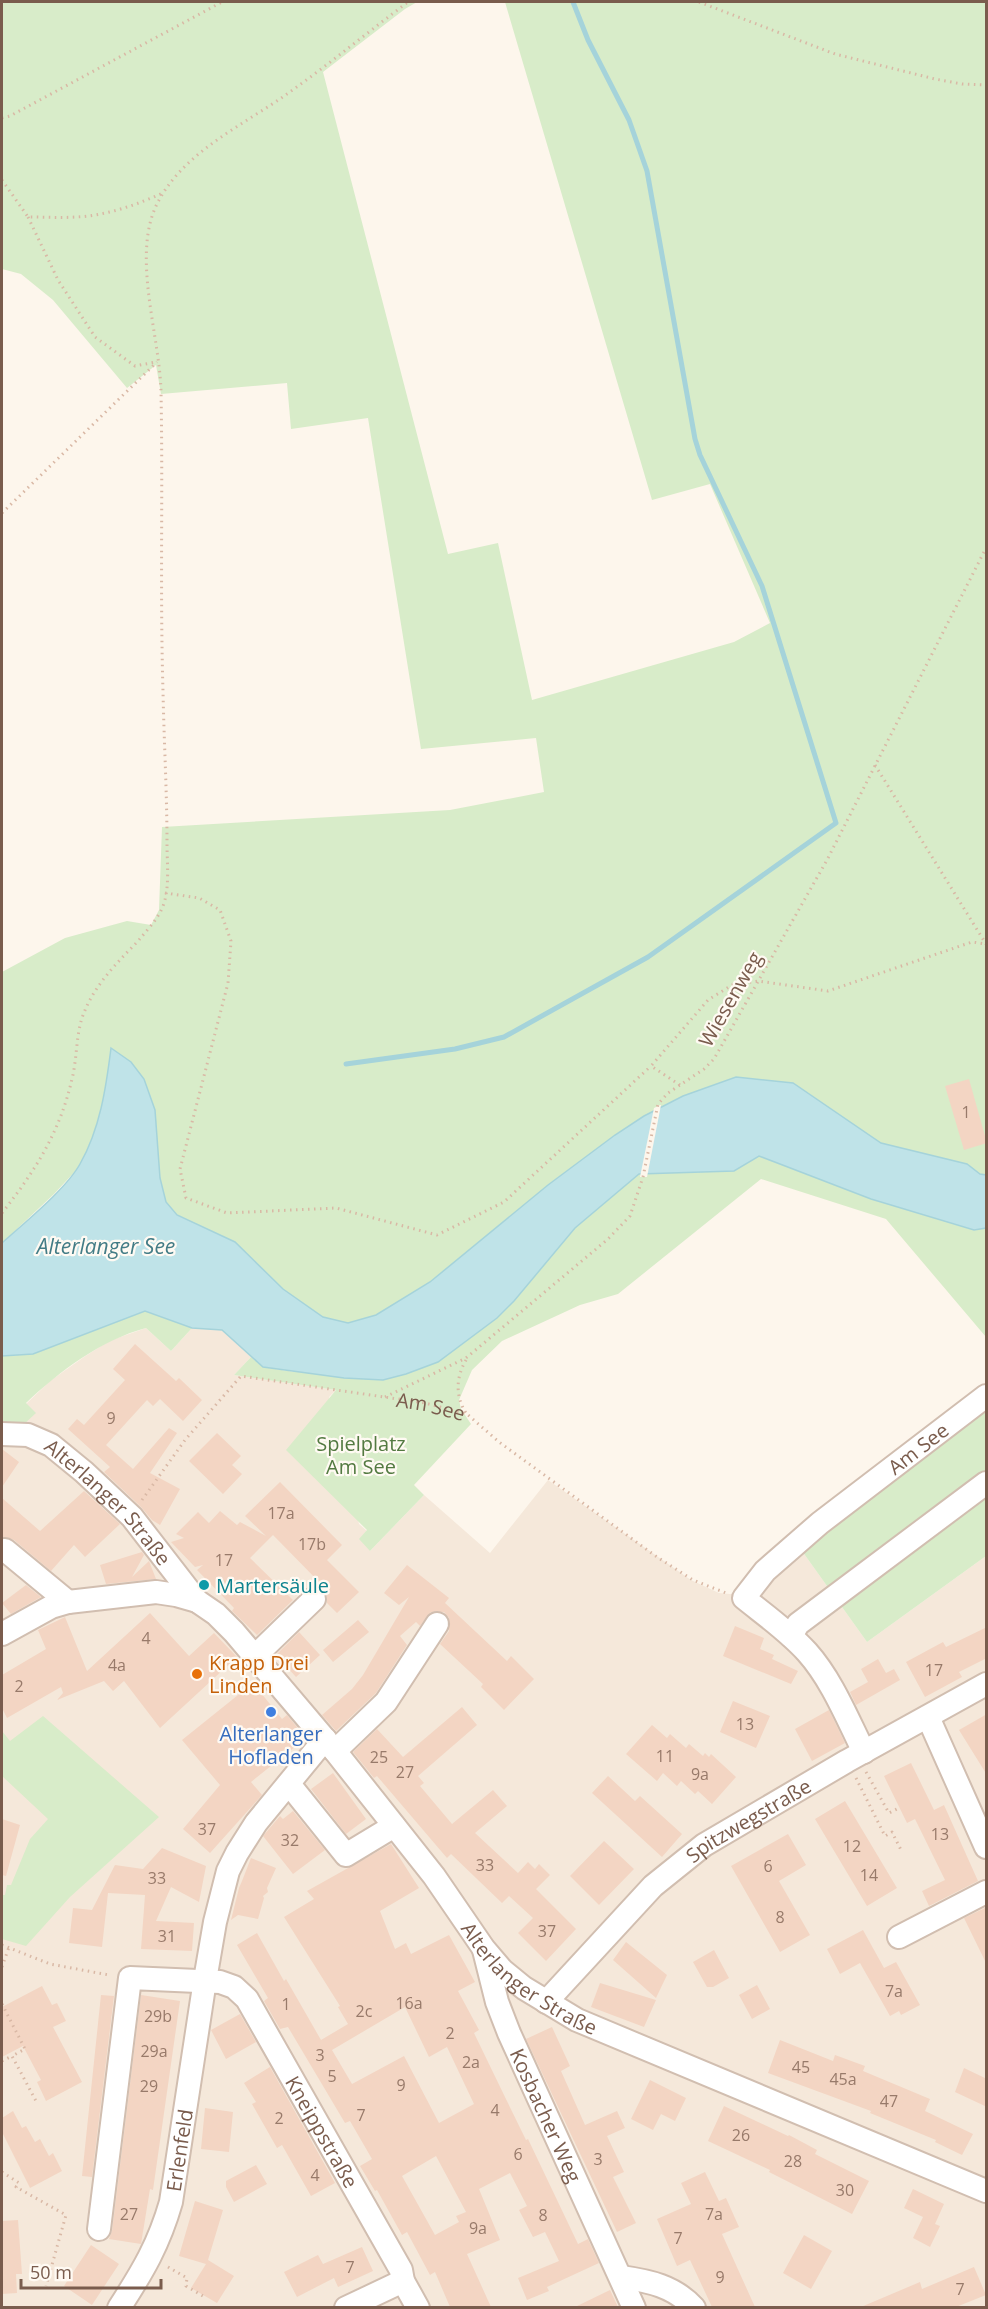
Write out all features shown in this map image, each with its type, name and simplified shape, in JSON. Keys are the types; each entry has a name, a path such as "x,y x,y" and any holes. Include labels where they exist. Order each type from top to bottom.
{"street":[{"name":"Am See","path":"744,1598 765,1570 820,1523 987,1396"},
{"name":"Alterlanger Straße","path":"2,1434 28,1435 51,1445 84,1472 132,1517 197,1601"},
{"path":"791,1636 798,1624 987,1483"},
{"path":"5,1550 68,1602"},
{"name":"Alterlanger Straße","path":"2,1634 43,1611 68,1602 156,1592 176,1594 197,1601 216,1614 255,1656 330,1745 434,1876 483,1948 502,1970 524,1988 577,2020 987,2192"},
{"path":"744,1598 791,1636 808,1653 824,1675 855,1756"},
{"path":"255,1656 314,1599"},
{"name":"Erlenfeld","path":"119,2307 152,2256 171,2202 205,1980 215,1922 228,1871 246,1837 289,1784 330,1745 375,1714 396,1689 437,1624"},
{"name":"Spitzwegstraße","path":"546,2002 633,1905 678,1864 704,1845 855,1756 987,1684"},
{"path":"928,1717 987,1847"},
{"path":"289,1784 346,1855 394,1826"},
{"path":"899,1937 987,1892"},
{"name":"Kosbacher Weg","path":"483,1948 497,2002 509,2033 634,2307"},
{"path":"99,2229 130,1978 205,1980"},
{"name":"Kneippstraße","path":"205,1980 234,1987 247,1999 401,2270 403,2281 418,2307"},
{"path":"621,2277 664,2286 685,2298 694,2307"},
{"path":"346,2307 403,2281"}],"path":[{"path":"2,118 222,2"},
{"path":"2,1213 45,1152 64,1108 73,1076 81,1020 92,996 99,983 151,926 164,906 167,806 162,685 161,381 148,291 147,250 151,220 164,192 190,162 207,147 288,93 408,2"},
{"path":"699,2 835,54 935,79 962,84 987,85"},
{"path":"2,180 28,217 58,280 95,337 135,366 157,362"},
{"path":"28,217 78,217 98,214 142,202 164,192"},
{"path":"2,513 157,362"},
{"name":"Wiesenweg","path":"385,1397 466,1358 608,1239 630,1216 644,1177 658,1104 668,1093 704,1069 714,1059 827,860 987,548"},
{"path":"875,765 987,944"},
{"path":"165,893 199,898 220,909 231,941 228,983 180,1169 186,1197 227,1213 336,1208 437,1234 504,1202 651,1066 708,1000 732,985 758,981 828,991 972,942 987,944"},
{"path":"651,1066 680,1085"},
{"path":"466,1358 460,1372 458,1394 467,1414"},
{"name":"Am See","path":"132,1517 185,1440 241,1376 447,1407 467,1414 499,1442 666,1563 714,1590 744,1598"},
{"path":"855,1756 889,1813 899,1808"},
{"path":"855,1756 885,1836 892,1832 901,1850"},
{"path":"2,1945 50,1964 130,1978"},
{"path":"2,1967 9,1947"},
{"path":"2,2004 25,2049 2,2061"},
{"path":"12,2056 36,2101"},
{"path":"2,2172 19,2183 16,2187 66,2215 46,2286"},
{"path":"152,2256 187,2278 186,2286 203,2296"}],"shaded area":[{"path":"146,1328 171,1351 192,1328 222,1330 251,1357 234,1375 336,1390 329,1397 359,1524 367,1531 370,1551 424,1495 490,1553 548,1480 691,1580 719,1593 740,1595 802,1551 867,1642 986,1556 986,2307 2,2307 2,1429 35,1413 26,1404 50,1381 84,1357 109,1341"}],"green space":[{"path":"2,2 417,2 323,72 448,554 498,543 532,700 734,642 770,623 710,484 652,500 505,2 986,2 986,1175 980,1174 967,1164 881,1143 793,1083 683,1096 644,1116 615,1135 548,1185 430,1282 376,1315 348,1323 323,1317 283,1289 235,1242 177,1215 166,1202 160,1178 155,1110 112,1049 106,1088 95,1131 80,1166 2,1243 2,972 65,938 127,921 151,925 159,910 162,827 450,810 544,792 536,738 421,749 368,418 291,429 287,383 161,394 156,365 127,388 53,300 21,274 2,269"},
{"name":"Spielplatz Am See","path":"759,1156 871,1199 974,1230 986,1228 986,1337 886,1219 761,1179 618,1294 580,1305 502,1341 472,1370 459,1400 461,1409 471,1424 414,1485 424,1495 370,1551 359,1539 367,1530 286,1450 336,1390 234,1375 251,1357 263,1367 383,1380 438,1362 497,1318 575,1228 639,1174 734,1171"},
{"path":"145,1311 192,1328 171,1351 146,1328 113,1340 67,1368 26,1403 36,1413 22,1426 2,1429 2,1356 33,1354"},
{"path":"986,1409 986,1556 867,1642 802,1551"},
{"path":"43,1716 159,1817 70,1897 26,1946 2,1939 2,1895 5,1895 7,1885 11,1885 30,1839 48,1819 2,1776 2,1731 10,1741"}],"water":[{"name":"Alterlanger See","path":"111,1048 131,1062 144,1079 155,1110 160,1178 166,1202 177,1215 235,1242 283,1289 323,1317 348,1323 376,1315 430,1282 548,1185 644,1116 683,1096 736,1077 793,1083 881,1143 967,1164 980,1174 986,1175 986,1228 974,1230 871,1199 759,1156 734,1171 639,1174 575,1228 497,1318 438,1362 406,1374 383,1380 344,1378 263,1367 222,1330 192,1328 145,1311 33,1354 2,1356 2,1243 55,1195 80,1164 93,1137 104,1093"}],"pier":[{"path":"661,1105 647,1177 640,1177 654,1108"}],"building":[{"path":"969,1079 987,1143 964,1150 945,1086"},
{"path":"135,1344 176,1381 179,1378 202,1400 183,1421 160,1399 153,1406 147,1400 106,1445 133,1469 169,1428 177,1433 150,1473 180,1489 160,1525 152,1520 104,1472 110,1467 68,1429 77,1419 84,1425 125,1380 113,1369"},
{"path":"217,1433 241,1456 232,1465 242,1474 223,1494 189,1461"},
{"path":"2,1449 19,1462 2,1487"},
{"path":"280,1482 342,1545 327,1560 359,1592 337,1613 327,1603 327,1595 322,1589 324,1587 273,1535 250,1558 293,1600 257,1635 232,1611 234,1608 197,1570 203,1565 195,1567 171,1542 184,1538 176,1534 198,1512 209,1523 220,1511 237,1525 240,1522 266,1536 245,1516"},
{"path":"84,1491 120,1524 85,1557 74,1545 51,1571 14,1540 2,1537 2,1498 40,1531"},
{"path":"142,1552 144,1555 132,1577 149,1561 156,1579 106,1584 100,1565"},
{"path":"407,1565 449,1598 445,1603 507,1661 511,1656 534,1679 504,1710 481,1687 483,1684 440,1644 449,1631 449,1618 444,1612 431,1612 420,1626 416,1622 400,1636 407,1645 376,1693 336,1731 322,1715 352,1689 363,1675 409,1597 399,1605 384,1593"},
{"path":"26,1585 41,1597 11,1614 2,1603"},
{"path":"150,1613 189,1656 214,1633 237,1657 160,1728 124,1681 113,1691 104,1681 57,1700 63,1693 61,1687 7,1718 2,1708 2,1675 46,1649 38,1630 65,1617 87,1671"},
{"path":"358,1620 369,1632 333,1662 323,1650"},
{"path":"735,1626 764,1638 760,1649 774,1655 772,1659 798,1671 791,1684 723,1656"},
{"path":"987,1627 987,1658 959,1672 962,1677 925,1697 906,1662 943,1642 946,1647"},
{"path":"299,1632 320,1655 296,1677 276,1655"},
{"path":"878,1659 886,1673 894,1669 900,1680 856,1705 850,1692 868,1682 861,1669"},
{"path":"253,1683 282,1719 287,1715 306,1738 251,1782 262,1795 210,1853 183,1829 220,1785 182,1740"},
{"path":"733,1701 770,1716 756,1748 720,1732"},
{"path":"462,1707 477,1725 418,1776 424,1783 420,1786 452,1824 493,1790 507,1806 475,1833 518,1873 528,1862 535,1869 539,1864 550,1875 536,1889 576,1929 546,1961 518,1933 533,1918 509,1896 502,1903 451,1854 447,1858 377,1776 374,1778 353,1752 377,1729 403,1757"},
{"path":"829,1710 845,1743 812,1761 795,1729"},
{"path":"987,1714 987,1775 959,1730"},
{"path":"652,1725 667,1738 670,1734 686,1748 689,1744 703,1756 705,1753 709,1757 711,1754 736,1777 712,1804 698,1791 695,1794 681,1781 677,1786 663,1773 657,1781 626,1754"},
{"path":"911,1763 934,1810 944,1805 978,1881 929,1906 922,1891 945,1880 915,1819 907,1823 884,1776"},
{"path":"333,1773 366,1819 346,1834 311,1789"},
{"path":"608,1776 635,1801 640,1796 682,1834 662,1857 592,1793"},
{"path":"845,1801 897,1888 867,1906 815,1819"},
{"path":"293,1811 325,1850 293,1874 263,1836 280,1816 283,1819"},
{"path":"2,1819 20,1825 6,1876 2,1875"},
{"path":"788,1834 806,1865 779,1881 810,1935 780,1952 731,1866"},
{"path":"604,1841 634,1869 599,1905 570,1876"},
{"path":"391,1844 419,1888 380,1911 395,1949 406,1943 411,1954 449,1935 475,1982 458,1991 479,2030 474,2033 578,2244 588,2239 599,2263 547,2287 549,2291 527,2300 518,2278 559,2261 545,2232 533,2237 519,2210 527,2206 510,2173 479,2189 500,2240 467,2254 491,2307 450,2307 435,2272 430,2275 407,2232 402,2235 377,2190 375,2191 360,2166 372,2159 350,2121 345,2123 288,2027 280,2029 264,2001 268,1998 237,1945 257,1933 321,2040 348,2024 338,2007 340,2006 284,1917 314,1899 307,1891","holes":["405,2007 429,2057 447,2047 474,2104 439,2123 404,2056 352,2084 332,2050","436,2156 466,2212 456,2216 459,2222 435,2235 402,2176"]},
{"path":"162,1848 206,1866 199,1902 171,1887 156,1921 194,1923 192,1951 141,1949 145,1895 108,1893 102,1947 69,1943 73,1908 92,1910 115,1865 143,1869"},
{"path":"251,1858 276,1868 267,1888 268,1892 263,1896 258,1919 238,1915 231,1920 239,1888"},
{"path":"987,1907 987,1965 964,1918"},
{"path":"863,1930 884,1968 896,1962 920,2005 901,2015 899,2011 890,2016 860,1963 840,1974 827,1949"},
{"path":"626,1942 667,1975 656,1998 613,1960"},
{"path":"714,1950 729,1978 713,1987 707,1987 693,1962"},
{"path":"600,1983 656,2000 644,2027 591,2007"},
{"path":"757,1985 770,2009 752,2019 739,1995"},
{"path":"42,1986 52,2005 57,2003 66,2021 53,2027 82,2082 46,2101 37,2082 41,2080 23,2046 2,2057 2,2007"},
{"path":"101,1995 114,1996 92,2177 82,2176"},
{"path":"141,1995 180,2001 153,2190 150,2189 141,2244 109,2239 112,2231"},
{"path":"240,2014 256,2042 226,2059 211,2030"},
{"path":"552,2027 570,2066 561,2071 585,2125 617,2111 625,2128 607,2136 624,2172 613,2177 636,2223 617,2232 526,2039"},
{"path":"780,2040 833,2061 835,2055 865,2066 863,2071 930,2099 925,2111 973,2134 962,2155 935,2142 936,2140 870,2113 871,2111 768,2073"},
{"path":"270,2067 335,2183 311,2196 282,2145 277,2148 252,2104 256,2102 244,2083"},
{"path":"964,2068 987,2079 987,2107 955,2092"},
{"path":"650,2080 686,2098 675,2121 661,2114 653,2130 631,2119"},
{"path":"724,2106 789,2135 817,2150 815,2154 869,2181 852,2214 769,2172 770,2170 708,2141"},
{"path":"205,2108 233,2112 229,2152 201,2149"},
{"path":"13,2111 22,2128 26,2126 35,2142 40,2139 49,2156 53,2153 62,2171 30,2188 2,2132 2,2118"},
{"path":"256,2165 267,2184 234,2202 226,2187 226,2181"},
{"path":"705,2172 719,2201 726,2198 739,2227 722,2234 755,2307 712,2307 690,2260 677,2266 657,2219 691,2204 681,2183"},
{"path":"913,2189 944,2204 935,2224 940,2226 930,2247 913,2238 923,2217 904,2208"},
{"path":"195,2201 223,2210 208,2260 234,2276 217,2303 191,2288 206,2264 179,2256"},
{"path":"18,2220 22,2274 16,2274 17,2293 2,2294 2,2221"},
{"path":"804,2235 832,2251 811,2289 783,2273"},
{"path":"91,2245 119,2264 92,2305 64,2286"},
{"path":"362,2247 373,2271 338,2287 334,2278 297,2297 284,2272 318,2255 323,2264"},
{"path":"974,2267 986,2295 956,2307 861,2307 920,2282 922,2289"},
{"path":"610,2290 618,2307 575,2307"}],"waterway":[{"path":"346,1064 455,1049 504,1037 648,957 836,823 762,586 700,455 695,439 647,171 629,120 588,40 573,2"}],"place":[{"name":"Martersäule","path":"204,1585"},
{"name":"Krapp Drei Linden","path":"197,1674"},
{"name":"Alterlanger Hofladen","path":"271,1712"}]}
